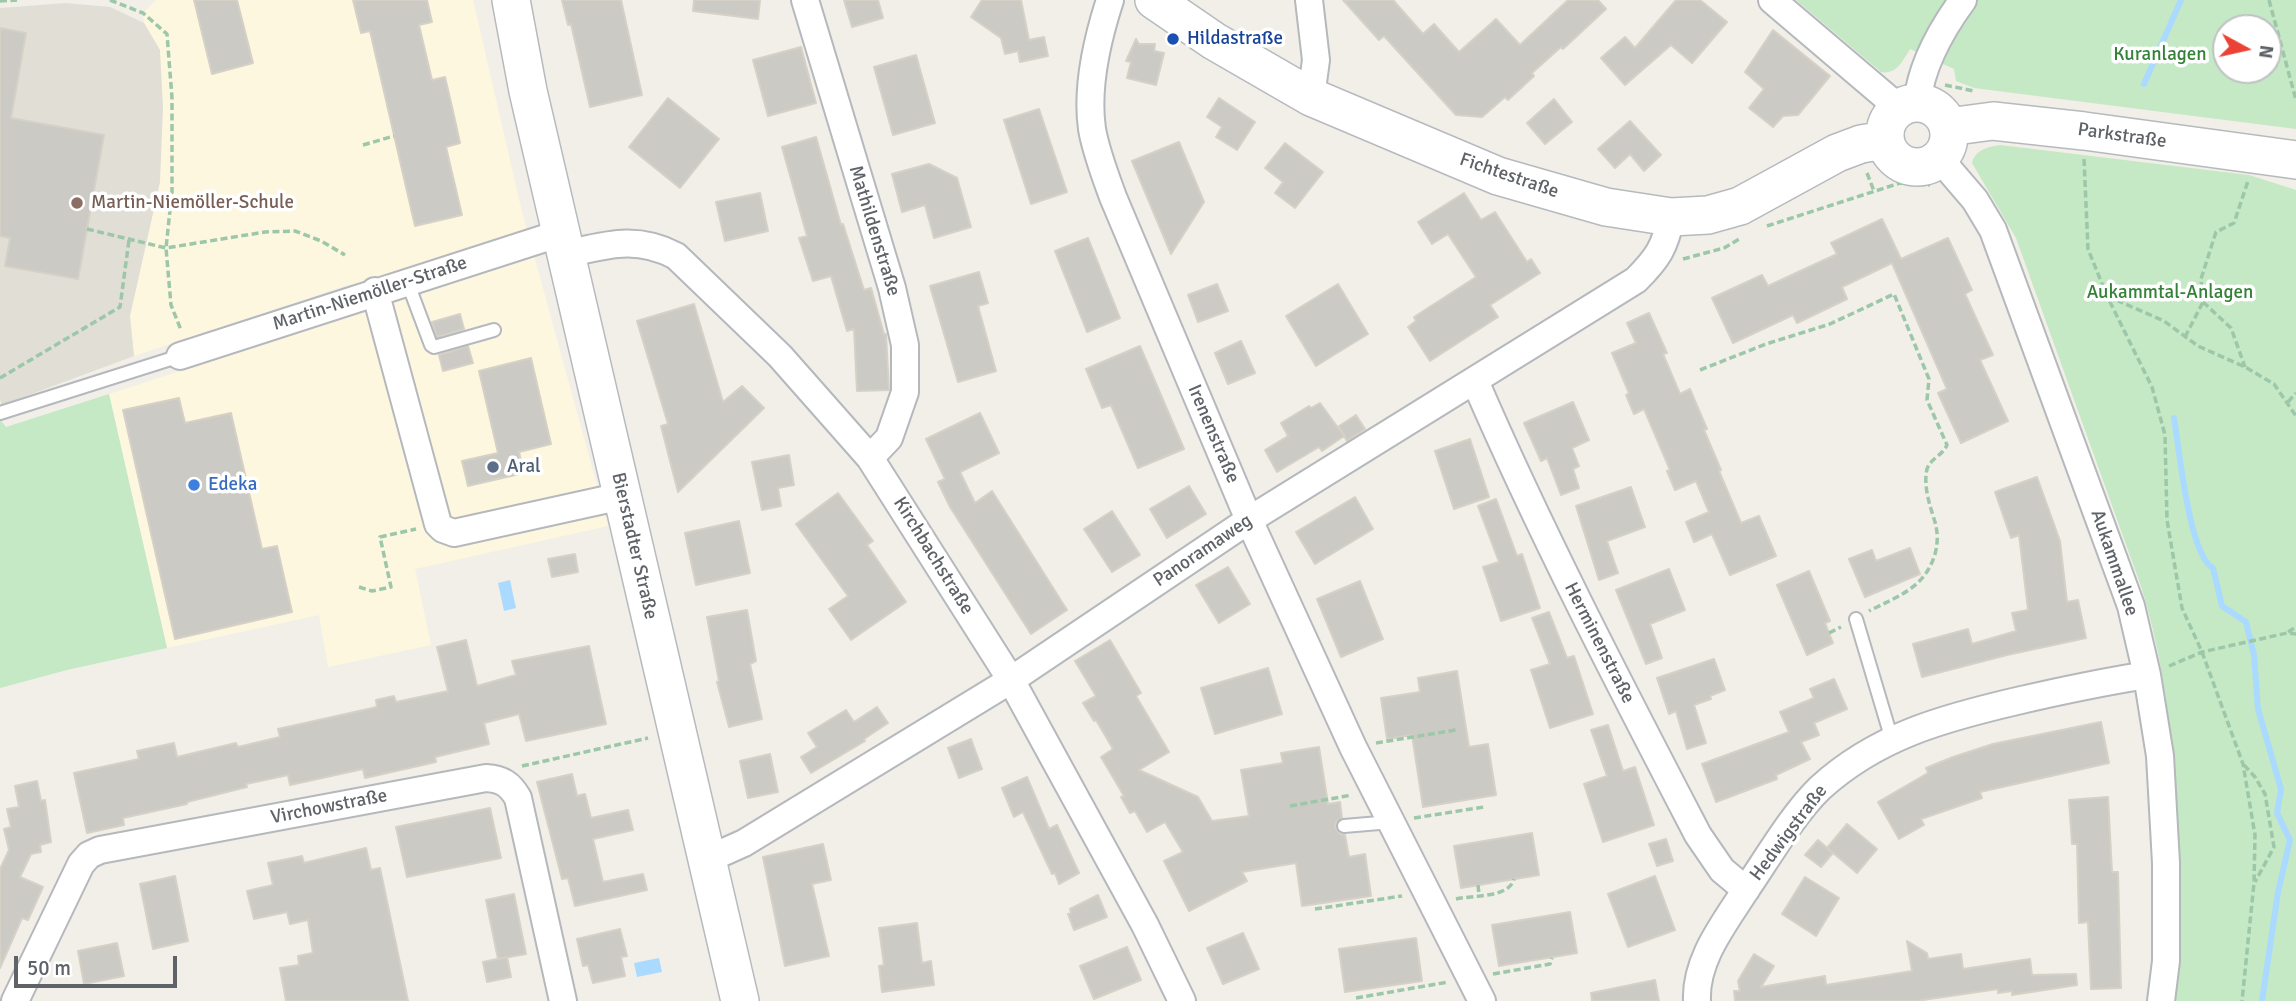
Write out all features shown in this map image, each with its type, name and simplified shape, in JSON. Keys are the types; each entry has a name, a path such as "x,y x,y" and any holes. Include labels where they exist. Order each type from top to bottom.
{"street":[{"name":"Bierstadter Straße","path":"501,0 528,92"},
{"name":"Bierstadter Straße","path":"511,0 528,92 740,1001"},
{"name":"Mathildenstraße","path":"804,0 892,288 905,345 905,392 889,438 870,458"},
{"name":"Irenenstraße","path":"1110,0 1092,83 1090,108 1097,153 1112,197 1249,520 1353,747 1482,1001"},
{"name":"Fichtestraße","path":"1154,0 1214,41 1311,97 1498,176 1606,208 1671,217 1708,215 1740,206 1837,153 1861,144 1900,119"},
{"path":"1309,0 1316,60 1311,97"},
{"path":"1772,0 1900,119"},
{"path":"1900,119 1919,87 1945,27 1963,0"},
{"path":"1900,119 1927,104 1944,117 1937,156"},
{"name":"Parkstraße","path":"1900,119 1891,154 1910,166 1925,166 1993,121 2296,160"},
{"name":"Aukammallee","path":"1937,156 1975,200 1993,230 2131,606 2147,675 2160,756 2166,863 2166,961 2161,1001"},
{"name":"Panoramaweg","path":"706,860 744,843 1011,680 1249,520 1636,280 1655,262 1661,252 1671,217"},
{"name":"Kirchbachstraße","path":"564,244 607,245 631,242 661,248 676,256 780,356 870,458 1011,680 1144,925 1182,1001"},
{"name":"Martin-Niemöller-Straße","path":"186,354 407,281 564,244"},
{"path":"375,291 438,524 443,529 454,533 622,496"},
{"name":"Herminenstraße","path":"1475,381 1513,470 1564,576 1698,835 1722,870 1746,890"},
{"name":"Hedwigstraße","path":"1697,1001 1699,977 1713,941 1746,890 1785,832 1818,790 1857,758 1930,724 2098,682 2147,675"},
{"name":"Virchowstraße","path":"15,1001 81,864 89,855 100,850 472,779 499,779"},
{"path":"499,779 512,787 518,798 563,1001"}],"lane":[{"path":"407,281 434,347 494,330"},
{"path":"0,413 186,354"},
{"path":"1856,619 1892,740"},
{"path":"1344,826 1391,822"}],"path":[{"path":"0,1 17,0"},
{"path":"110,0 143,13 167,34 172,98 172,191 166,248 171,305 186,354"},
{"path":"2269,0 2296,100"},
{"path":"1874,191 1900,119 1974,91"},
{"path":"363,145 394,136"},
{"path":"1765,227 1900,183 1937,156"},
{"path":"2084,159 2088,249 2107,296 2152,387 2165,435 2167,520 2182,608 2202,652 2243,764 2255,835 2254,883 2242,1001"},
{"path":"2185,337 2203,302 2201,279 2216,232 2234,223 2249,175"},
{"path":"87,229 166,248 265,232 295,231 321,240 345,255"},
{"path":"1661,252 1686,259 1724,248 1744,236"},
{"path":"0,378 120,307 130,240"},
{"path":"1700,370 1766,344 1830,324 1894,294 1929,379 1927,400 1947,445 1944,451 1931,461 1926,472 1927,493 1937,530 1937,545 1932,565 1914,587 1829,632"},
{"path":"2107,296 2164,321 2198,346 2245,366 2274,384 2296,416"},
{"path":"2203,302 2231,328 2245,366"},
{"path":"2288,402 2296,393"},
{"path":"359,587 372,591 391,587 380,537 412,530"},
{"path":"2147,675 2202,652 2287,633 2296,627"},
{"path":"2287,633 2296,634"},
{"path":"1353,747 1456,730"},
{"path":"499,779 519,767 678,732"},
{"path":"2243,764 2265,794 2274,847 2254,883"},
{"path":"1290,806 1375,791"},
{"path":"1391,822 1484,807"},
{"path":"1315,909 1505,892 1512,887 1514,879"},
{"path":"1478,885 1479,894"},
{"path":"1521,962 1522,969"}],"shaded area":[{"path":"156,0 473,0 521,208 608,526 415,569 431,645 328,667 319,615 167,648 109,394 360,313 351,284 134,356 130,316 160,182 160,50 144,23 143,13"},
{"name":"Martin-Niemöller-Schule","path":"66,3 110,7 144,23 160,50 163,108 160,182 130,316 134,356 2,405 0,8"}],"green space":[{"name":"Kuranlagen","path":"1796,0 2296,0 2296,129 1974,88 1956,81 1954,69 1910,49 1895,69 1881,72"},
{"name":"Aukammtal-Anlagen","path":"2000,145 2249,175 2296,190 2296,1001 2171,1001 2174,794 2165,692 2156,641 2142,589 2016,238 1972,163 1979,152"},
{"path":"109,394 167,648 0,688 0,419 6,427"}],"water":[{"path":"510,580 516,608 504,611 498,583"},
{"path":"659,958 662,972 637,977 634,963"}],"building":[{"path":"194,0 237,0 253,63 212,74"},
{"path":"353,0 427,0 432,22 419,25 432,80 445,77 453,111 460,143 446,147 462,215 415,226 370,31 361,33"},
{"path":"562,0 621,0 642,95 590,107 571,24 568,25"},
{"path":"694,0 760,0 758,19 693,11"},
{"path":"844,0 878,0 883,18 852,27"},
{"path":"982,0 1021,0 1029,40 1044,37 1048,56 1020,62 1018,51 1005,54 1001,38 971,17"},
{"path":"1343,0 1393,0 1423,34 1434,24 1459,52 1496,19 1520,45 1568,0 1598,0 1606,9 1563,49 1561,47 1532,73 1534,76 1508,100 1505,97 1482,117 1456,115 1384,36 1379,40"},
{"path":"1676,0 1700,0 1727,22 1692,63 1671,45 1625,85 1601,58 1625,37 1635,48"},
{"path":"0,28 26,33 11,118 104,135 78,279 5,266 10,238 0,236"},
{"path":"1773,30 1830,76 1798,115 1783,116 1773,127 1749,108 1764,89 1745,72"},
{"path":"1136,39 1139,44 1155,44 1154,51 1164,53 1156,85 1127,78 1131,62 1126,61"},
{"path":"801,47 816,103 768,116 753,60"},
{"path":"916,55 935,123 893,135 874,67"},
{"path":"668,98 719,139 680,188 629,147"},
{"path":"1219,98 1255,122 1237,150 1216,137 1222,127 1207,117"},
{"path":"1554,99 1572,122 1545,144 1527,123"},
{"path":"1039,109 1067,192 1031,204 1004,120"},
{"path":"1630,121 1661,155 1644,171 1630,154 1615,168 1598,149"},
{"path":"816,137 841,225 843,224 864,290 871,288 886,334 889,390 857,391 854,329 847,331 831,276 813,281 799,238 807,236 782,147"},
{"path":"1179,142 1204,202 1171,254 1132,161"},
{"path":"1285,143 1323,172 1295,208 1275,193 1283,182 1265,168"},
{"path":"929,164 957,178 971,227 934,238 925,205 902,212 892,174"},
{"path":"760,193 768,231 725,241 716,202"},
{"path":"1464,193 1481,220 1495,212 1527,262 1531,259 1540,273 1490,305 1498,317 1430,361 1408,327 1416,321 1414,317 1476,277 1448,234 1432,244 1418,222"},
{"path":"1882,219 1901,259 1948,238 1972,290 1965,294 1993,355 1980,360 2008,421 1961,443 1938,393 1947,389 1892,263 1842,287 1847,299 1797,323 1793,315 1733,343 1712,298 1762,275 1768,286 1837,254 1831,243"},
{"path":"1088,238 1120,318 1087,332 1055,251"},
{"path":"979,272 988,303 978,306 996,371 958,382 930,286"},
{"path":"1217,284 1228,311 1198,322 1188,295"},
{"path":"1338,284 1368,334 1316,366 1286,316"},
{"path":"694,304 723,402 742,386 764,408 678,492 661,426 668,424 637,321"},
{"path":"1649,313 1667,353 1663,354 1680,394 1690,389 1741,523 1759,516 1776,556 1730,575 1712,534 1694,542 1686,522 1709,512 1696,481 1675,490 1667,471 1670,470 1644,409 1634,414 1626,395 1629,393 1612,353 1636,343 1627,323"},
{"path":"460,314 464,329 437,337 432,322"},
{"path":"1241,341 1255,373 1228,384 1215,353"},
{"path":"468,346 473,363 443,371 439,355"},
{"path":"1140,346 1184,449 1138,468 1111,405 1102,408 1086,369"},
{"path":"531,358 551,444 519,452 524,473 468,486 462,461 498,453 479,371"},
{"name":"Edeka","path":"179,398 185,423 231,413 262,549 277,546 292,612 175,639 123,410"},
{"path":"1573,402 1589,440 1572,448 1579,466 1573,469 1579,488 1561,495 1547,458 1541,461 1524,423"},
{"path":"1320,403 1344,436 1322,451 1319,447 1277,472 1265,450 1288,436 1281,423 1309,406 1311,408"},
{"path":"980,413 999,453 960,472 975,503 992,491 1067,610 1031,634 950,507 938,482 945,479 926,439"},
{"path":"1356,415 1365,429 1347,441 1339,426"},
{"path":"1470,439 1489,497 1454,509 1435,451"},
{"path":"789,455 794,485 778,488 781,506 762,510 752,462"},
{"path":"2037,477 2060,541 2067,602 2078,600 2086,638 1922,677 1913,644 1968,629 1972,644 2016,631 2012,613 2028,610 2019,535 2011,538 1995,492"},
{"path":"1189,486 1206,514 1167,538 1150,509"},
{"path":"1631,487 1645,527 1607,541 1618,573 1599,580 1576,506"},
{"path":"838,493 873,541 867,545 906,602 851,640 829,609 848,596 796,524"},
{"path":"1355,497 1373,529 1315,564 1296,532"},
{"path":"1496,499 1517,556 1522,554 1540,608 1501,621 1483,567 1499,562 1478,506"},
{"path":"1112,511 1140,555 1112,572 1084,529"},
{"path":"739,521 750,573 696,585 685,533"},
{"path":"1910,548 1920,574 1865,597 1849,559 1872,550 1876,561"},
{"path":"575,554 578,572 552,577 548,559"},
{"path":"1228,567 1250,604 1219,623 1196,585"},
{"path":"1669,569 1685,610 1650,624 1662,658 1646,664 1616,590"},
{"path":"1809,571 1830,621 1825,623 1833,643 1807,655 1777,585"},
{"path":"1360,581 1383,639 1341,657 1317,599"},
{"path":"747,610 756,661 750,664 762,719 729,727 717,682 719,681 707,617"},
{"path":"1549,612 1567,658 1574,656 1593,714 1550,728 1531,670 1550,664 1532,618"},
{"path":"466,640 477,686 516,675 512,661 589,646 606,724 526,741 519,714 484,723 489,744 435,757 436,762 365,778 363,769 290,785 288,775 246,784 247,787 187,804 123,818 124,825 87,833 74,773 139,759 137,751 174,743 177,757 236,743 238,747 280,737 278,729 377,707 376,700 394,696 396,702 448,691 437,647"},
{"path":"1110,640 1141,693 1136,696 1169,752 1139,770 1198,797 1212,821 1249,816 1241,770 1283,763 1281,753 1319,747 1328,804 1340,802 1342,818 1336,822 1335,827 1340,834 1345,835 1349,857 1365,854 1371,896 1302,906 1296,863 1242,872 1247,881 1189,911 1164,861 1183,852 1165,822 1147,832 1135,811 1130,813 1121,797 1124,796 1101,757 1113,749 1083,703 1096,696 1075,661"},
{"path":"1714,659 1725,690 1694,705 1706,743 1687,749 1676,711 1669,714 1657,678"},
{"path":"1268,668 1282,714 1215,734 1201,688"},
{"path":"1457,671 1469,747 1488,744 1496,795 1423,807 1412,735 1387,739 1381,698 1420,692 1418,678"},
{"path":"1834,679 1847,709 1814,723 1819,735 1801,742 1810,759 1776,775 1777,779 1716,802 1702,764 1789,732 1780,712 1814,698 1810,689"},
{"path":"877,707 888,723 864,739 865,741 811,773 801,757 817,747 808,733 846,710 854,722"},
{"path":"2101,722 2109,763 1980,792 1982,798 1921,819 1924,825 1899,839 1878,802 1928,773 1926,768 1953,757 1993,744"},
{"path":"1608,725 1623,771 1635,767 1654,825 1603,842 1584,784 1607,776 1591,730"},
{"path":"971,739 982,769 959,778 948,748"},
{"path":"770,754 778,792 748,798 740,761"},
{"path":"572,774 577,796 585,794 591,818 628,810 633,830 593,839 603,882 643,874 647,890 575,906 568,878 562,879 537,782"},
{"path":"1027,777 1049,829 1057,825 1079,873 1059,884 1023,812 1014,817 1002,788"},
{"path":"37,781 41,801 45,800 51,842 40,845 41,852 31,854 20,877 43,887 28,920 22,918 0,968 0,869 9,850 4,829 11,827 7,809 19,807 15,786"},
{"path":"2108,797 2112,872 2118,872 2121,988 2091,989 2088,922 2079,923 2077,844 2072,844 2069,800"},
{"path":"490,808 501,858 407,877 396,827"},
{"path":"1847,824 1877,849 1857,873 1827,848"},
{"path":"1532,833 1539,875 1461,888 1454,846"},
{"path":"1666,839 1673,861 1657,866 1649,844"},
{"path":"1818,840 1833,853 1821,867 1805,855"},
{"path":"823,844 831,880 812,884 829,956 785,966 763,857"},
{"path":"366,848 371,870 380,868 408,1001 286,1001 280,968 299,965 298,956 313,953 308,920 290,924 287,912 254,919 247,891 273,885 268,863 302,856 304,863"},
{"path":"175,876 188,941 153,949 140,884"},
{"path":"1655,876 1675,930 1628,947 1608,894"},
{"path":"1805,877 1839,898 1816,936 1782,914"},
{"path":"514,894 526,954 498,959 486,900"},
{"path":"1098,895 1107,917 1074,930 1068,914 1071,913 1070,909"},
{"path":"1570,912 1577,953 1499,966 1492,925"},
{"path":"917,923 922,963 931,961 934,985 882,992 879,966 884,965 879,928"},
{"path":"620,929 627,956 621,957 625,976 593,983 588,965 583,966 577,939"},
{"path":"1243,933 1259,969 1223,984 1207,948"},
{"path":"1416,938 1422,981 1345,992 1339,949"},
{"path":"1907,941 1927,953 1928,959 1961,954 1963,969 2030,959 2032,975 2076,974 2077,985 2012,995 2012,991 1998,993 1998,989 1916,1001 1735,1001 1734,991 1740,991 1738,981 1754,954 1774,966 1761,987 1825,976 1826,985 1912,971"},
{"path":"117,943 124,976 84,984 78,951"},
{"path":"1127,947 1141,980 1094,999 1080,966"},
{"path":"507,957 511,977 487,982 483,962"},
{"path":"1655,980 1659,1001 1592,1001 1591,993"}],"waterway":[{"path":"2144,84 2181,0"},
{"path":"2174,418 2186,499 2197,544 2213,568 2222,606 2246,622 2254,655 2258,709 2281,789 2277,813 2290,840 2278,892 2262,1001"}],"place":[{"name":"Hildastraße","path":"1173,39"},
{"name":"Martin-Niemöller-Schule","path":"77,203"},
{"name":"Aral","path":"493,467"},
{"name":"Edeka","path":"194,485"}]}
